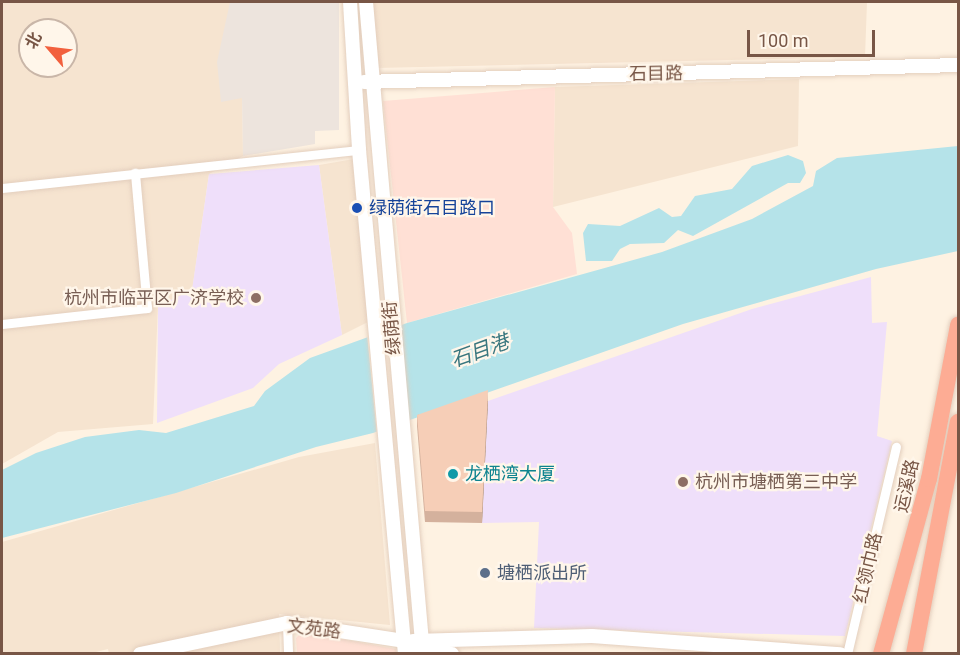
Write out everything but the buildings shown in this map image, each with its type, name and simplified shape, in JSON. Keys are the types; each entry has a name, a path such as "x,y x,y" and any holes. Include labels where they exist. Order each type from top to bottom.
{"highway":[{"name":"运溪路","path":"881,654 929,478 958,325"},
{"name":"运溪路","path":"914,654 958,422"}],"street":[{"name":"绿荫街","path":"350,2 359,150 405,647"},
{"name":"绿荫街","path":"366,2 390,314 422,649"},
{"name":"石目路","path":"354,82 958,65"},
{"path":"2,188 359,150"},
{"path":"2,324 147,308 135,173"},
{"name":"红领巾路","path":"847,654 896,447"},
{"path":"287,623 288,654"},
{"name":"文苑路","path":"140,654 287,623 422,649"},
{"path":"422,649 592,636 840,654"},
{"path":"422,649 452,654"}],"shaded area":[{"path":"2,2 230,2 242,98 243,156 209,174 192,291 158,306 153,424 58,432 2,464"},
{"path":"230,2 339,2 339,130 315,131 315,144 243,156 242,98 221,102 217,62"},
{"path":"373,2 867,2 865,57 376,68"},
{"path":"799,79 798,146 553,207 555,87"},
{"path":"555,87 553,207 572,233 577,274 407,323 383,101"},
{"path":"354,159 370,321 342,335 319,165"},
{"name":"杭州市临平区广济学校","path":"319,165 342,335 279,364 253,388 157,423 158,306 192,290 209,174"},
{"name":"杭州市塘栖第三中学","path":"871,277 872,323 887,322 877,436 892,441 845,636 534,628 539,522 482,523 488,401 752,309"},
{"path":"375,443 390,625 279,614 280,653 109,654 108,649 88,654 2,654 2,542 299,457"},
{"path":"302,632 396,649 396,653 297,653 296,638"}],"water":[{"name":"石目港","path":"958,146 958,251 876,269 683,324 373,433 316,447 176,493 2,538 2,470 36,453 85,437 139,430 166,433 254,406 265,391 310,358 407,323 662,252 752,219 813,186 816,171 837,158"},
{"path":"788,155 803,161 806,173 800,183 788,183 693,236 678,230 664,243 630,244 620,249 612,261 586,261 583,233 588,224 620,226 659,208 672,217 681,216 695,196 732,189 752,166"}],"pier":[{"path":"399,323 408,423 377,435 367,334"}],"place":[{"name":"绿荫街石目路口","path":"357,208"},
{"name":"杭州市临平区广济学校","path":"256,298"},
{"name":"龙栖湾大厦","path":"453,474"},
{"name":"杭州市塘栖第三中学","path":"683,482"},
{"name":"塘栖派出所","path":"485,573"}]}
